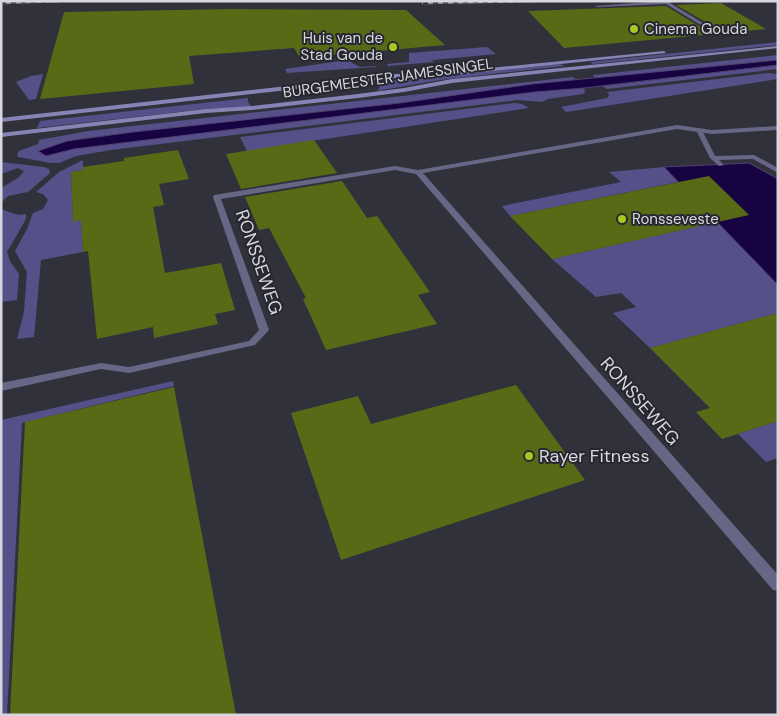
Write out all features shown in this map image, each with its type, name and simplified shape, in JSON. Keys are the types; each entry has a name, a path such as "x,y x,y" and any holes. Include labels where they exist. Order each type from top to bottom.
{"main road":[{"name":"BURGEMEESTER JAMESSINGEL","path":"1,135 206,111 272,106 358,96 404,90 452,80 778,47"},
{"name":"BURGEMEESTER JAMESSINGEL","path":"1,120 274,89 362,80 427,76 670,51"},
{"path":"358,96 375,86 362,80"},
{"path":"272,106 259,98 274,89"}],"street":[{"path":"668,3 665,2 676,1"},
{"path":"596,6 668,3 706,26"},
{"name":"RONSSEWEG","path":"1,387 101,366 129,370 252,343 264,330 217,197 395,168 418,172 677,128 712,132 778,128"},
{"path":"699,130 713,158 721,165"},
{"path":"713,158 754,157 778,170"},
{"name":"RONSSEWEG","path":"418,172 778,585"}],"shaded area":[{"path":"778,42 778,45 593,64 590,62"},
{"path":"487,47 496,54 432,60 434,62 388,66 387,64 409,62 409,53"},
{"path":"778,55 778,60 595,78 593,75"},
{"path":"347,60 360,67 376,67 287,73 285,69"},
{"path":"778,60 778,65 535,92 74,149 46,156 38,151 67,141 133,132 400,103 532,84"},
{"path":"560,64 564,66 440,80 377,91 380,87 374,81 429,78"},
{"path":"778,65 778,69 607,89 602,86"},
{"path":"768,73 777,74 778,79 566,112 561,107 607,98 609,95 607,92"},
{"path":"43,74 36,99 29,100 16,82"},
{"path":"573,77 577,80 532,84 400,103 84,138 67,141 38,151 46,156 74,149 535,92 584,88 585,92 583,94 548,99 542,102 518,100 111,150 76,156 59,163 18,157 17,154 19,151 38,144 39,140 88,131"},
{"path":"248,98 248,102 252,107 205,109 37,128 40,121"},
{"path":"515,103 529,108 272,147 248,153 240,137"},
{"path":"83,160 83,170 71,172 73,221 81,220 83,252 41,260 34,337 17,339 24,312 27,272 15,251 33,213 43,209 48,200 43,194 36,192 59,172"},
{"path":"1,162 44,167 49,169 50,173 28,192 8,196 1,203 1,188 18,178 24,171 18,168 1,174"},
{"path":"749,163 778,179 778,285 664,167"},
{"path":"664,167 678,182 510,216 502,206 621,182 609,172"},
{"path":"1,209 18,215 26,214 26,219 7,252 10,261 19,274 17,300 1,302"},
{"path":"717,222 778,284 778,313 650,348 613,313 636,307 621,293 596,297 552,259"},
{"path":"173,381 174,386 22,423 7,715 1,715 1,420"},
{"path":"778,421 778,458 766,462 738,434"}],"building":[{"path":"721,3 766,29 564,48 528,11 666,6 704,29 710,27 709,24 676,5"},
{"path":"232,9 406,10 445,45 300,58 294,48 189,56 194,84 40,99 64,12"},
{"path":"314,140 337,173 241,189 226,154"},
{"path":"178,150 189,179 159,184 164,205 153,207 165,273 221,263 235,310 215,314 218,324 154,338 153,327 97,339 88,251 83,252 81,220 73,222 71,172 83,170 83,167 124,161 124,158"},
{"name":"Ronsseveste","path":"709,176 749,215 552,259 510,216"},
{"path":"342,181 367,218 377,216 430,292 418,295 437,324 326,350 303,299 306,298 269,228 259,230 245,197"},
{"path":"778,313 778,421 722,439 696,412 710,408 650,348"},
{"path":"516,385 585,480 341,560 291,413 358,396 371,424"},
{"path":"174,387 236,715 10,715 25,422"}],"railway":[{"path":"1,3 59,1"},
{"path":"423,3 536,1"}],"place":[{"name":"Cinema Gouda","path":"634,29"},
{"name":"Huis van de Stad Gouda","path":"393,47"},
{"name":"Ronsseveste","path":"622,219"},
{"name":"Rayer Fitness","path":"529,456"}]}
